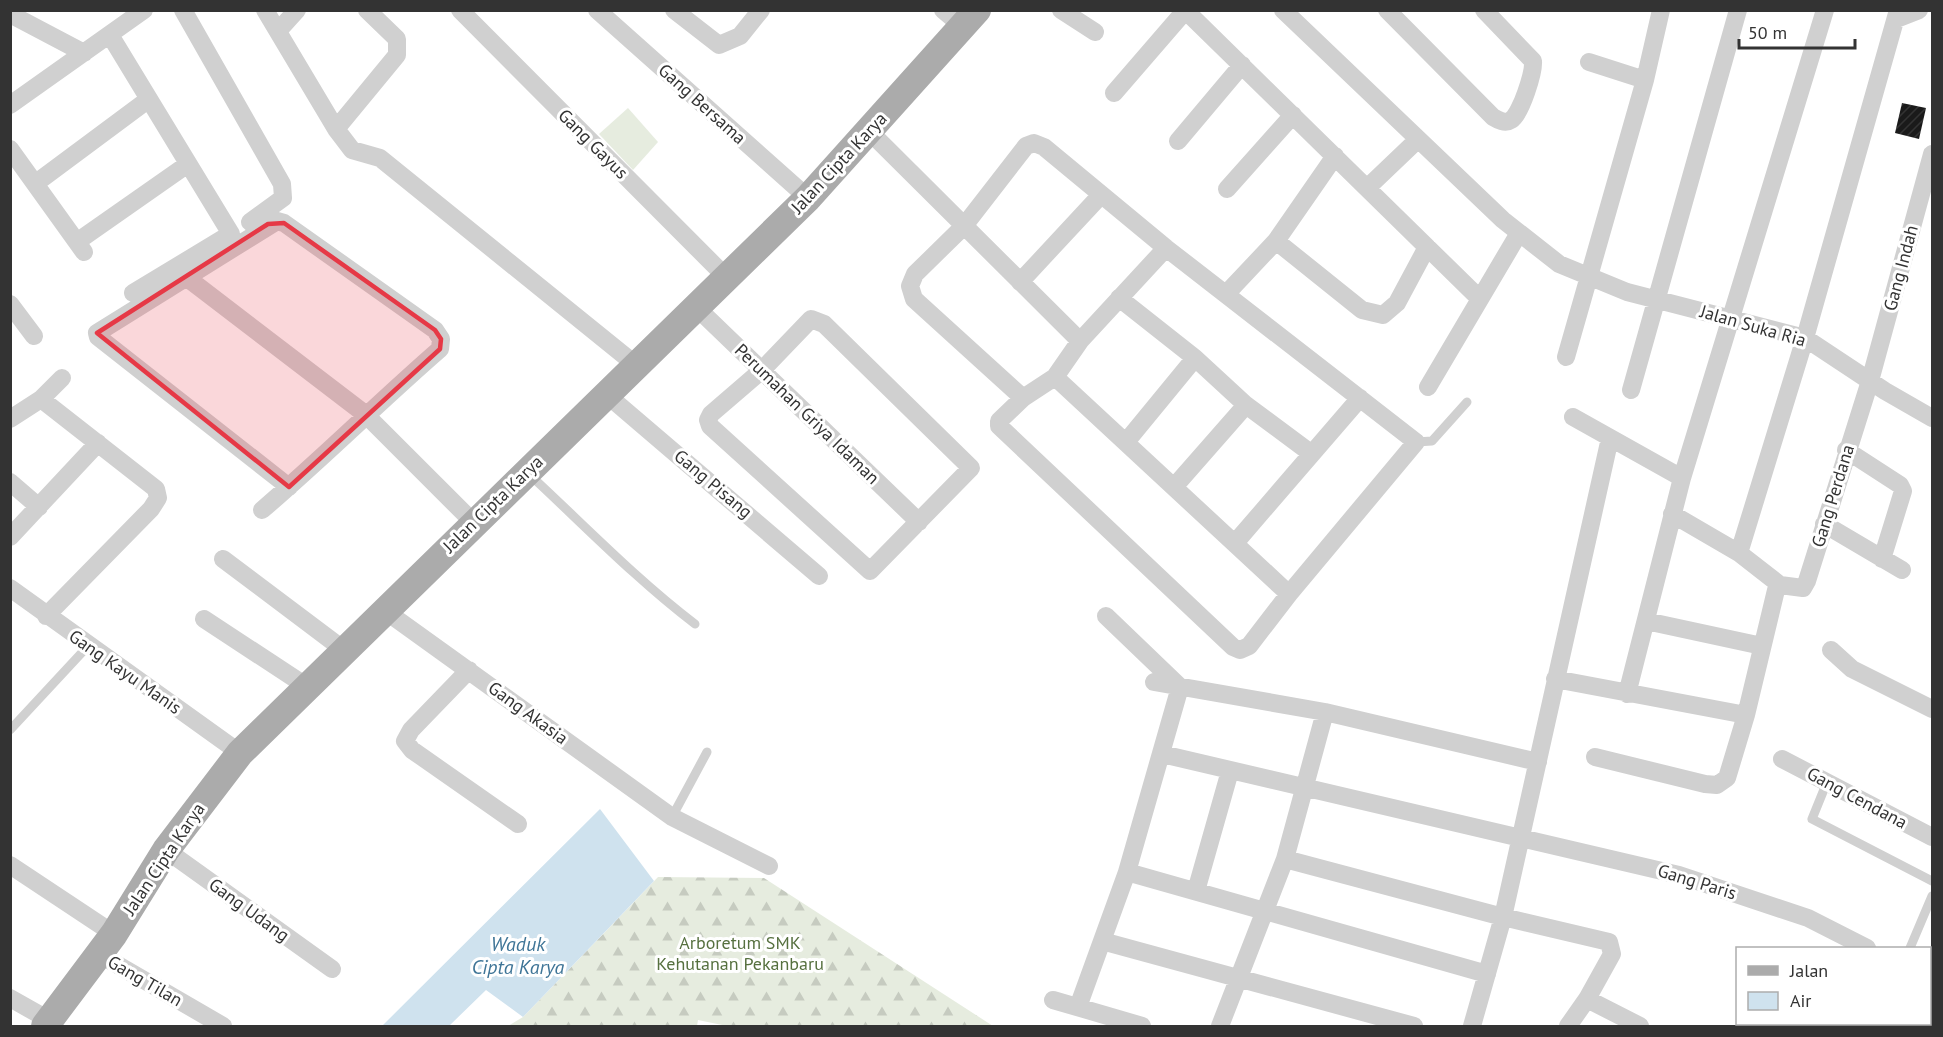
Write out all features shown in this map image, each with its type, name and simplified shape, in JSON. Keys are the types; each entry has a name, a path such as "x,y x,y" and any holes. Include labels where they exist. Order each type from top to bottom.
{"main road":[{"name":"Jalan Cipta Karya","path":"47,1023 107,944 166,850 240,753 808,198 870,132 961,16"}],"street":[{"path":"14,97 84,53 144,10"},
{"path":"133,293 271,209 284,198 285,193 183,10"},
{"path":"266,10 336,129 352,150 380,158 636,366"},
{"path":"278,31 297,10"},
{"path":"336,129 397,55 397,39 367,10"},
{"name":"Gang Gayus","path":"460,10 726,277"},
{"name":"Gang Bersama","path":"597,10 808,198"},
{"path":"674,10 719,45 740,36 761,10"},
{"path":"1061,10 1095,32"},
{"path":"1283,10 1520,233 1428,387"},
{"path":"1387,10 1493,117 1504,122 1511,120 1517,113 1533,73 1533,61 1484,10"},
{"path":"1566,357 1645,80 1661,10"},
{"path":"1631,390 1738,10"},
{"path":"1627,694 1682,478 1825,10"},
{"path":"1739,554 1805,338 1897,15 1919,10"},
{"path":"1114,93 1184,11 1480,299"},
{"path":"10,14 84,53"},
{"path":"110,35 231,234"},
{"path":"1589,62 1645,80"},
{"path":"1178,141 1242,65"},
{"path":"36,183 148,99"},
{"path":"1227,189 1293,115"},
{"path":"870,132 1080,341"},
{"path":"1023,398 914,299 910,286 915,274 964,226 1026,146 1034,143 1044,147 1100,196 1416,442 1289,594 1249,646 1240,650 1233,647 999,426 999,421 1023,398 1055,376 1080,341 1166,248"},
{"path":"1367,188 1411,146"},
{"path":"10,149 81,246 189,164"},
{"name":"Gang Indah","path":"1870,381 1932,154"},
{"path":"1227,293 1276,241 1335,156"},
{"path":"1020,282 1100,196"},
{"path":"262,510 289,487 365,414 440,349 441,339 435,330 277,221 97,333 98,337 289,487"},
{"name":"Jalan Suka Ria","path":"1520,233 1559,264 1627,292 1658,298 1805,338 1932,418"},
{"path":"1276,241 1362,310 1383,315 1397,303 1427,247"},
{"path":"186,277 365,414 474,523"},
{"path":"1119,298 1195,358 1246,405 1312,454"},
{"path":"10,304 34,336"},
{"name":"Perumahan Griya Idaman","path":"696,307 919,522"},
{"path":"817,319 959,454 971,468 970,472 875,568 870,571 864,569 710,426 708,420 711,414 762,370 807,321 817,319"},
{"path":"1125,442 1195,358"},
{"path":"1055,376 1289,594"},
{"path":"10,418 40,399 62,378"},
{"name":"Gang Perdana","path":"1780,585 1798,589 1804,585 1870,381"},
{"name":"Gang Pisang","path":"606,394 819,576"},
{"path":"1235,543 1360,398"},
{"path":"40,399 156,489 158,498 151,509 46,616"},
{"path":"1174,487 1246,405"},
{"path":"1573,417 1682,478"},
{"path":"1472,1026 1503,917 1610,438"},
{"path":"10,537 98,442"},
{"path":"1846,450 1900,485 1903,491 1903,500 1882,560"},
{"path":"10,482 39,507"},
{"path":"1595,757 1717,785 1727,778 1780,585 1739,554 1672,514"},
{"path":"1824,524 1902,570"},
{"path":"223,559 344,650"},
{"name":"Gang Kayu Manis","path":"10,588 240,753"},
{"name":"Gang Akasia","path":"384,610 672,817 769,867"},
{"path":"1106,616 1180,687"},
{"path":"204,619 306,686"},
{"path":"1647,621 1762,646"},
{"path":"1831,651 1852,669 1932,710"},
{"path":"469,670 411,730 405,741 412,750 518,825"},
{"path":"1556,679 1746,715"},
{"path":"1154,682 1325,712 1538,762"},
{"path":"1078,1007 1127,872 1180,687"},
{"path":"1220,1026 1285,859 1325,712"},
{"name":"Gang Paris","path":"1162,754 1679,875 1808,918 1865,947"},
{"name":"Gang Cendana","path":"1782,759 1932,837"},
{"path":"1196,891 1230,771"},
{"name":"Gang Udang","path":"166,850 332,969"},
{"path":"1285,859 1503,917 1609,942 1612,954 1587,999 1568,1026"},
{"name":"Gang Tilan","path":"10,865 107,944 223,1026"},
{"path":"1127,872 1487,974"},
{"path":"1102,940 1414,1026"},
{"path":"10,998 47,1023"},
{"path":"1587,999 1640,1026"},
{"path":"1053,1000 1142,1026"}],"lane":[{"path":"1416,442 1432,441 1467,402"},
{"path":"527,472 617,555 640,581 695,624"},
{"path":"10,730 88,646"},
{"path":"672,817 707,752"},
{"path":"1827,782 1812,819 1932,881"},
{"path":"1910,947 1932,896"}],"highlighted area":[{"path":"284,223 435,330 441,339 440,349 289,487 97,333 268,224"}],"green space":[{"path":"628,108 658,142 633,170 599,134"},
{"name":"Arboretum SMK Kehutanan Pekanbaru","path":"658,877 764,878 993,1026 727,1026 698,1020 697,1026 508,1026 523,1017"}],"water":[{"name":"Waduk Cipta Karya","path":"600,809 654,881 523,1017 486,990 449,1026 382,1026"}],"building":[{"path":"1902,103 1926,108 1919,139 1895,133"}]}
